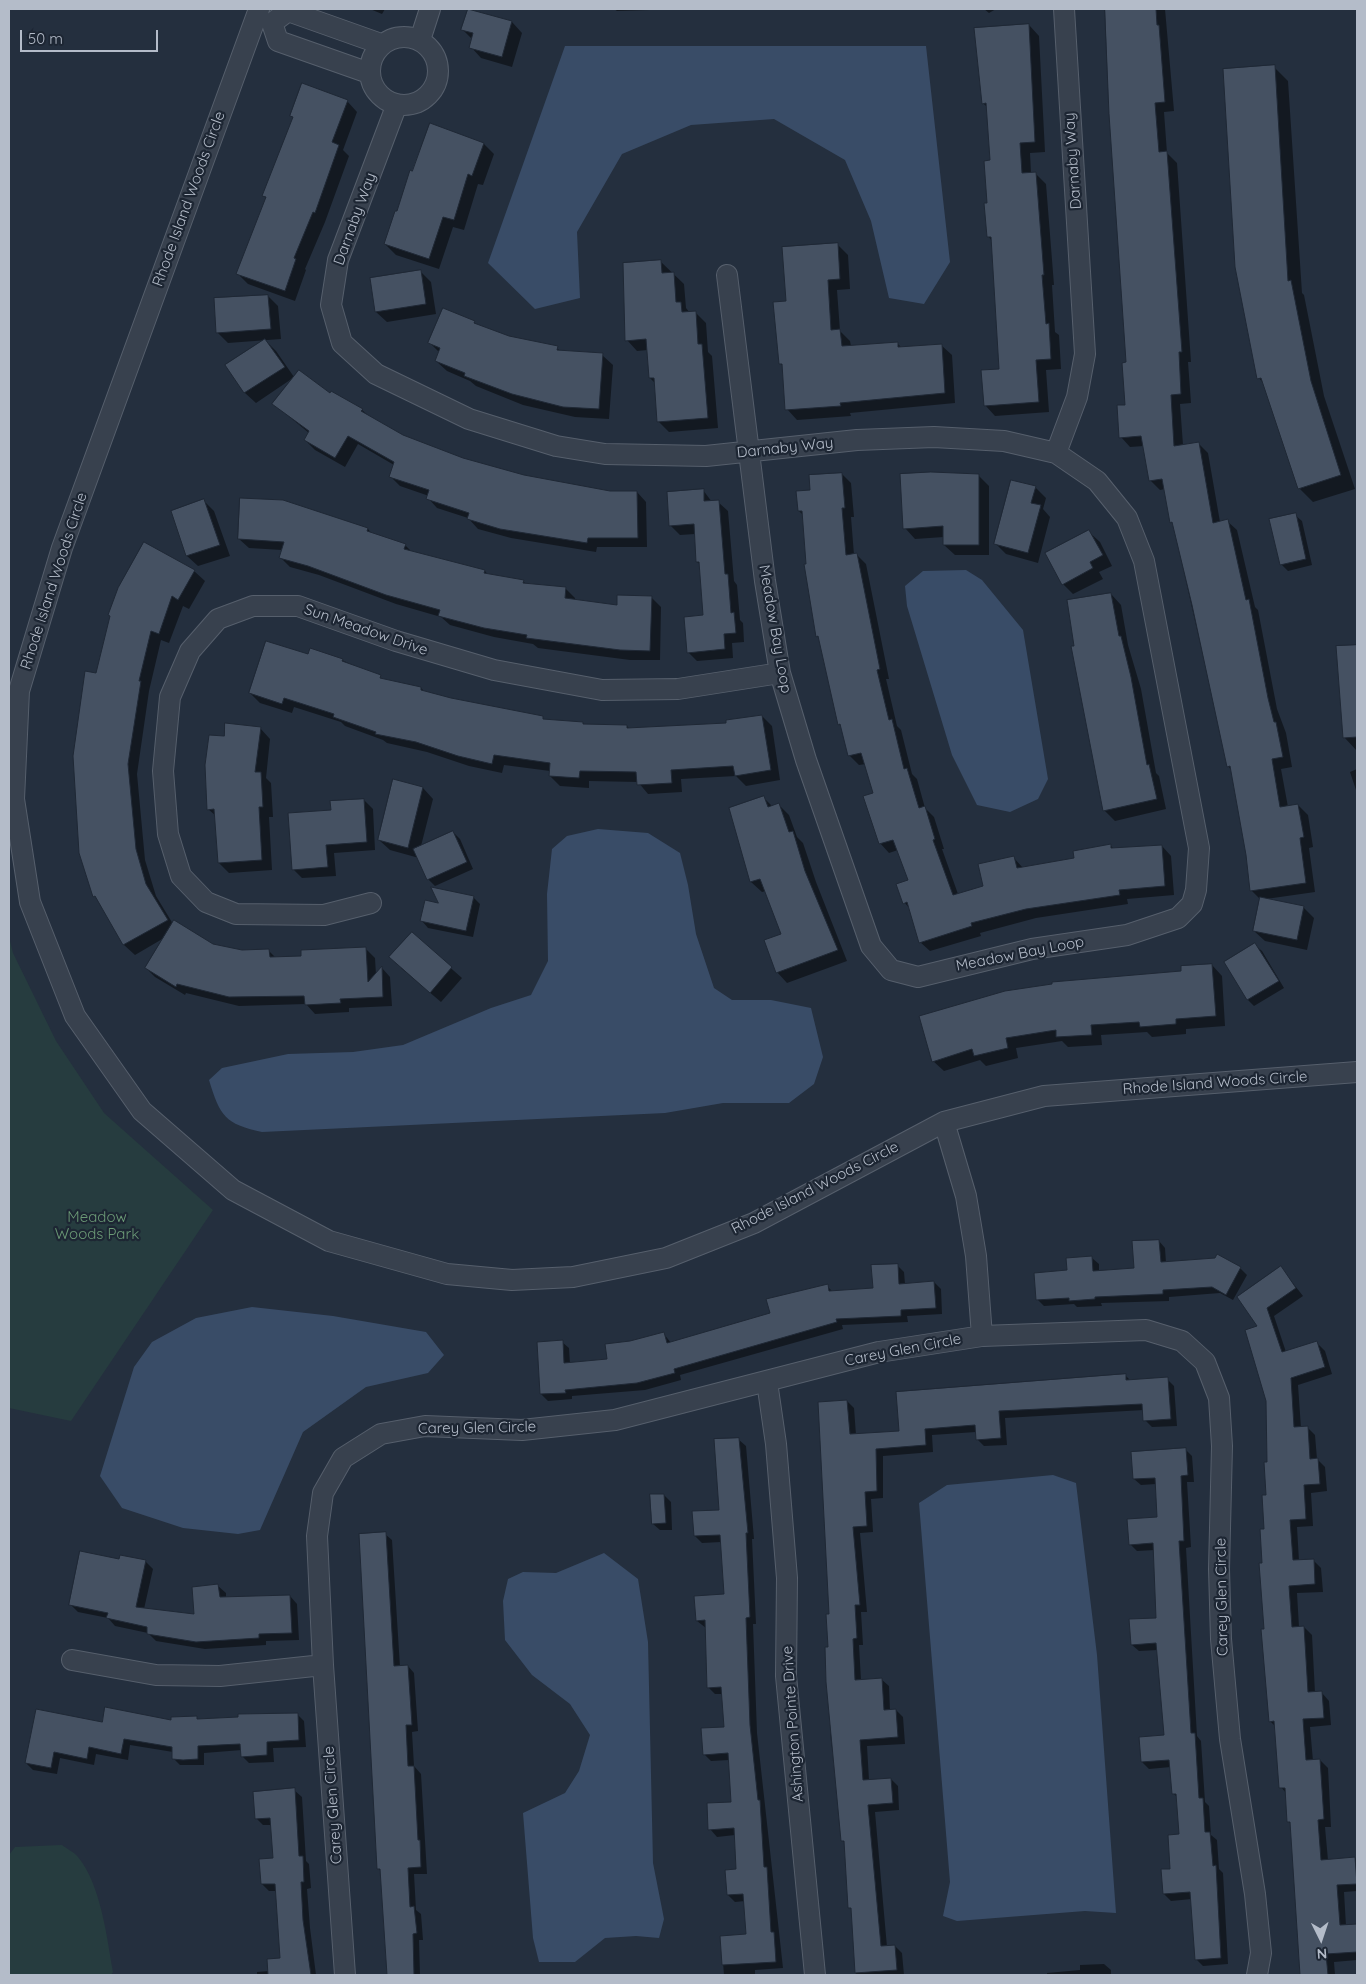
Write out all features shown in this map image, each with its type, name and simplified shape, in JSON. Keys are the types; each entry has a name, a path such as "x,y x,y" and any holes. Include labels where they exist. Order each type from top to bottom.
{"street":[{"path":"420,40 430,9"},
{"name":"Darnaby Way","path":"397,104 338,260 331,305 342,343 376,374 469,419 556,446 615,454 706,456 857,440 934,437 1004,441 1056,453 1077,397 1085,354 1064,9"},
{"path":"369,73 278,41 262,16 288,11 381,44"},
{"name":"Rhode Island Woods Circle","path":"262,16 62,548 19,691 14,799 30,902 75,1016 142,1111 233,1190 329,1241 447,1274 512,1280 573,1277 666,1258 754,1224 944,1122 1044,1096 1357,1072"},
{"path":"409,36 420,40 435,55 438,77 435,87 423,99 408,105 386,100 377,92 369,73 372,59 381,44 397,37 409,36"},
{"name":"Meadow Bay Loop","path":"727,275 765,581 780,673 806,760 871,946 891,970 918,977 1032,949 1127,935 1178,918 1192,904 1196,890 1199,848 1144,562 1127,518 1097,481 1056,453"},
{"name":"Sun Meadow Drive","path":"371,903 324,915 236,914 206,902 181,876 168,834 163,771 170,697 190,651 218,619 254,606 298,606 396,641 494,670 602,690 678,689 780,673"},
{"name":"Carey Glen Circle","path":"944,1122 966,1196 976,1256 982,1336"},
{"name":"Carey Glen Circle","path":"345,1975 323,1665 317,1536 323,1493 344,1458 381,1434 425,1426 522,1430 615,1420 879,1352 982,1336 1146,1330 1182,1341 1205,1362 1219,1398 1222,1446 1219,1569 1221,1640 1230,1739 1255,1894 1261,1953 1257,1975"},
{"name":"Ashington Pointe Drive","path":"767,1382 776,1444 787,1578 786,1676 815,1975"},
{"path":"72,1660 156,1675 220,1676 323,1665"}],"green space":[{"name":"Meadow Woods Park","path":"9,937 13,953 56,1041 104,1113 213,1210 71,1421 9,1408"},
{"path":"62,1845 78,1857 92,1882 102,1912 113,1972 111,1975 9,1975 9,1855 15,1847"}],"water":[{"path":"565,46 926,46 950,262 924,304 889,298 871,221 845,160 774,119 691,125 622,154 577,232 580,298 535,309 488,263"},
{"path":"966,570 982,580 1023,630 1048,779 1038,799 1010,812 977,805 952,755 907,606 905,586 923,571"},
{"path":"598,829 648,833 680,853 688,885 696,934 714,988 732,1000 771,1000 811,1008 823,1057 814,1084 789,1103 723,1103 665,1113 262,1132 232,1122 221,1110 209,1080 222,1068 288,1054 353,1052 403,1045 491,1008 531,995 548,961 547,894 552,849 567,836"},
{"path":"252,1307 333,1316 426,1332 444,1355 428,1373 366,1387 303,1432 260,1530 238,1534 183,1528 122,1508 100,1476 134,1367 152,1342 196,1318"},
{"path":"1053,1475 1076,1483 1097,1655 1116,1913 1085,1911 957,1921 943,1916 950,1882 919,1503 947,1485"},
{"path":"604,1553 638,1579 648,1642 653,1863 664,1919 659,1938 636,1936 605,1938 575,1962 539,1962 533,1938 523,1813 565,1793 579,1771 590,1735 570,1704 532,1675 505,1640 503,1601 508,1579 523,1572 556,1573"}],"building":[{"path":"468,9 512,21 502,57 469,48 473,33 461,30"},
{"path":"1105,9 1156,9 1165,102 1155,103 1159,152 1167,151 1182,352 1179,352 1181,394 1171,395 1174,446 1199,442 1213,523 1228,519 1246,600 1249,599 1268,698 1274,722 1276,722 1283,757 1272,759 1280,807 1298,804 1304,837 1300,838 1306,883 1250,891 1246,855 1230,766 1227,767 1192,605 1172,522 1170,523 1162,479 1149,481 1141,436 1119,438 1117,405 1125,405 1122,363 1126,362 1109,114"},
{"path":"1029,24 1035,142 1020,143 1022,173 1036,172 1044,275 1042,275 1046,324 1049,323 1051,359 1036,360 1039,402 984,406 981,370 999,369 991,237 987,237 984,203 987,203 984,161 990,160 986,103 982,104 974,28"},
{"path":"1275,65 1288,281 1291,280 1311,381 1341,475 1298,489 1261,378 1257,379 1235,267 1223,69"},
{"path":"302,83 348,100 332,142 339,145 315,213 313,212 294,258 296,259 285,291 236,274 266,197 262,196 293,117 290,116"},
{"path":"430,123 484,143 472,176 468,174 454,220 443,217 429,259 384,244 410,170 412,171"},
{"path":"838,243 840,279 828,280 831,330 840,329 842,346 898,342 898,347 942,344 945,393 840,403 841,406 785,410 782,364 779,364 773,302 786,301 782,247"},
{"path":"661,260 662,273 674,272 676,302 681,302 682,312 696,311 698,344 702,344 708,418 657,422 654,378 649,378 646,339 625,341 623,263"},
{"path":"421,270 426,304 375,312 370,278"},
{"path":"268,295 271,329 216,333 214,298"},
{"path":"443,308 475,321 474,323 509,336 558,346 557,350 603,353 599,409 563,407 512,394 464,376 465,373 435,361 440,348 428,343"},
{"path":"265,339 285,367 244,393 225,365"},
{"path":"299,370 330,393 331,391 363,409 361,411 403,435 463,458 524,475 610,491 637,491 638,538 588,538 587,543 500,529 467,519 469,513 426,499 429,490 389,477 394,462 348,436 335,458 304,440 309,431 272,404"},
{"path":"931,472 979,474 979,545 943,545 943,526 903,529 900,474"},
{"path":"842,473 845,508 842,508 846,555 857,553 880,669 877,670 889,720 892,719 904,769 907,768 919,808 925,806 935,839 933,840 953,895 983,886 978,864 1014,856 1017,868 1074,858 1073,851 1111,844 1111,848 1162,845 1165,886 1119,890 1120,895 1026,909 971,923 972,926 919,943 907,902 903,904 896,884 908,880 893,840 879,844 863,796 873,793 861,753 848,756 840,724 838,725 818,636 816,637 804,564 806,564 802,511 798,511 796,491 810,490 809,475"},
{"path":"1011,480 1036,486 1031,503 1041,505 1028,553 994,544"},
{"path":"704,489 704,501 719,500 725,574 728,574 731,613 734,612 736,633 724,634 725,649 687,653 684,617 703,615 699,562 696,562 694,524 669,526 667,492"},
{"path":"240,498 283,500 368,528 367,531 406,544 404,549 485,570 484,573 524,580 523,583 566,587 565,598 617,605 617,595 652,596 650,651 620,650 526,638 527,635 484,628 438,616 440,610 386,595 308,566 279,558 284,542 238,539"},
{"path":"204,499 220,545 186,556 171,511"},
{"path":"1296,513 1306,559 1280,565 1269,519"},
{"path":"1089,530 1103,555 1090,562 1093,568 1062,585 1045,553"},
{"path":"144,542 195,570 178,600 172,596 159,634 151,631 139,681 141,681 128,764 136,849 146,884 168,920 123,945 95,896 93,897 79,853 73,756 85,671 96,673 110,616 108,615 118,588"},
{"path":"1111,593 1119,636 1121,636 1131,677 1147,765 1149,764 1157,799 1103,811 1071,646 1074,646 1067,600"},
{"path":"266,641 308,654 310,648 381,675 380,678 421,687 421,690 451,698 543,716 543,719 583,722 583,724 627,725 627,728 726,723 726,720 762,715 771,770 735,776 733,766 671,770 672,783 637,785 636,772 580,771 579,778 549,776 550,763 494,755 492,764 458,756 416,742 375,734 376,732 333,717 334,714 284,698 282,704 249,693"},
{"path":"1357,645 1357,737 1343,738 1336,646"},
{"path":"225,723 261,727 255,772 261,772 263,807 259,807 262,860 218,863 214,809 207,810 205,765 209,735 224,736"},
{"path":"393,779 423,787 408,848 378,840"},
{"path":"764,796 768,807 779,803 789,832 793,831 805,871 838,950 776,973 764,940 781,934 760,879 750,882 729,808"},
{"path":"364,799 367,842 326,845 328,867 292,870 288,813 331,810 330,801"},
{"path":"453,831 467,862 427,880 413,849"},
{"path":"431,887 474,896 466,931 420,921 425,900 438,903"},
{"path":"1260,897 1304,906 1297,940 1253,931"},
{"path":"174,920 213,944 242,950 269,949 270,957 301,956 301,950 366,947 368,982 382,966 383,997 340,999 341,1003 305,1005 304,996 229,997 177,984 176,987 145,968"},
{"path":"412,932 452,967 430,993 389,957"},
{"path":"1255,943 1279,981 1247,1000 1224,962"},
{"path":"1212,964 1216,1016 1176,1019 1176,1024 1140,1027 1139,1022 1091,1025 1092,1035 1056,1037 1056,1030 1006,1038 1008,1048 974,1056 972,1049 932,1062 919,1016 1005,991 1052,984 1052,982 1181,971 1181,966"},
{"path":"1159,1240 1161,1262 1215,1258 1217,1254 1241,1267 1226,1295 1212,1287 1163,1290 1163,1294 1095,1297 1095,1299 1069,1301 1069,1298 1036,1300 1034,1273 1067,1270 1066,1258 1092,1256 1093,1271 1134,1268 1132,1241"},
{"path":"898,1264 899,1284 934,1281 936,1308 901,1310 901,1316 836,1319 837,1322 674,1369 675,1373 637,1383 565,1390 566,1393 540,1394 537,1342 563,1340 564,1363 607,1359 605,1344 630,1341 664,1332 667,1343 770,1313 766,1299 828,1284 829,1291 873,1288 871,1265"},
{"path":"1281,1266 1296,1288 1267,1308 1282,1352 1317,1341 1325,1367 1291,1378 1294,1427 1308,1426 1310,1459 1318,1458 1320,1484 1304,1485 1306,1519 1290,1520 1293,1560 1314,1559 1315,1584 1289,1586 1292,1627 1304,1626 1308,1692 1322,1691 1324,1718 1303,1719 1306,1760 1320,1759 1324,1819 1318,1820 1321,1860 1355,1857 1357,1884 1337,1885 1340,1925 1357,1924 1357,1952 1326,1954 1328,1975 1300,1975 1290,1822 1287,1822 1285,1788 1279,1788 1274,1721 1269,1722 1261,1629 1264,1629 1259,1563 1262,1563 1260,1529 1264,1529 1262,1495 1266,1495 1264,1462 1267,1462 1266,1401 1245,1330 1257,1326 1237,1297"},
{"path":"1126,1374 1126,1380 1168,1377 1171,1419 1143,1421 1142,1404 999,1411 1001,1438 976,1440 975,1425 925,1429 926,1445 876,1449 877,1491 865,1492 867,1526 853,1527 860,1605 855,1605 857,1638 853,1639 855,1680 882,1678 884,1710 896,1709 898,1737 860,1740 863,1780 891,1778 893,1803 868,1805 881,1946 895,1945 897,1970 855,1973 851,1908 848,1908 844,1841 841,1841 826,1682 825,1647 828,1647 826,1614 829,1614 818,1402 847,1400 850,1434 899,1431 896,1392"},
{"path":"739,1438 748,1533 746,1533 750,1617 746,1618 750,1725 758,1800 760,1800 764,1867 767,1867 771,1932 774,1932 776,1962 722,1965 720,1936 746,1934 743,1894 727,1895 725,1870 736,1869 734,1828 708,1830 707,1803 731,1802 728,1753 703,1755 701,1728 724,1727 721,1687 707,1688 705,1620 696,1621 694,1596 724,1594 720,1535 694,1536 692,1511 719,1510 714,1439"},
{"path":"1186,1448 1188,1475 1181,1476 1184,1541 1179,1541 1191,1733 1195,1733 1199,1798 1203,1798 1205,1832 1210,1832 1213,1866 1216,1865 1221,1958 1195,1960 1190,1892 1163,1894 1161,1869 1170,1869 1168,1835 1179,1834 1176,1794 1172,1794 1169,1760 1141,1762 1139,1737 1164,1735 1156,1643 1131,1645 1129,1619 1156,1618 1153,1543 1129,1545 1127,1519 1157,1517 1155,1478 1133,1479 1131,1452"},
{"path":"650,1494 664,1494 666,1523 652,1524"},
{"path":"386,1532 394,1666 408,1665 412,1725 406,1725 408,1766 414,1766 418,1840 420,1840 421,1867 408,1868 410,1907 414,1906 417,1933 413,1934 414,1975 387,1975 380,1869 377,1869 359,1534"},
{"path":"80,1551 119,1559 120,1555 146,1560 136,1607 194,1614 192,1587 218,1584 220,1597 290,1595 292,1633 259,1634 259,1638 196,1642 147,1634 147,1627 106,1618 108,1613 69,1605"},
{"path":"105,1707 171,1720 171,1717 197,1716 197,1719 238,1717 238,1714 298,1713 299,1740 267,1742 267,1755 241,1757 240,1744 198,1746 198,1759 183,1760 172,1759 172,1747 124,1739 121,1754 89,1747 87,1759 54,1752 51,1768 25,1763 36,1709 102,1722"},
{"path":"295,1788 299,1856 303,1856 304,1882 301,1882 303,1920 311,1975 268,1975 267,1959 280,1958 275,1884 261,1884 259,1859 273,1858 270,1818 255,1819 253,1792"}]}
